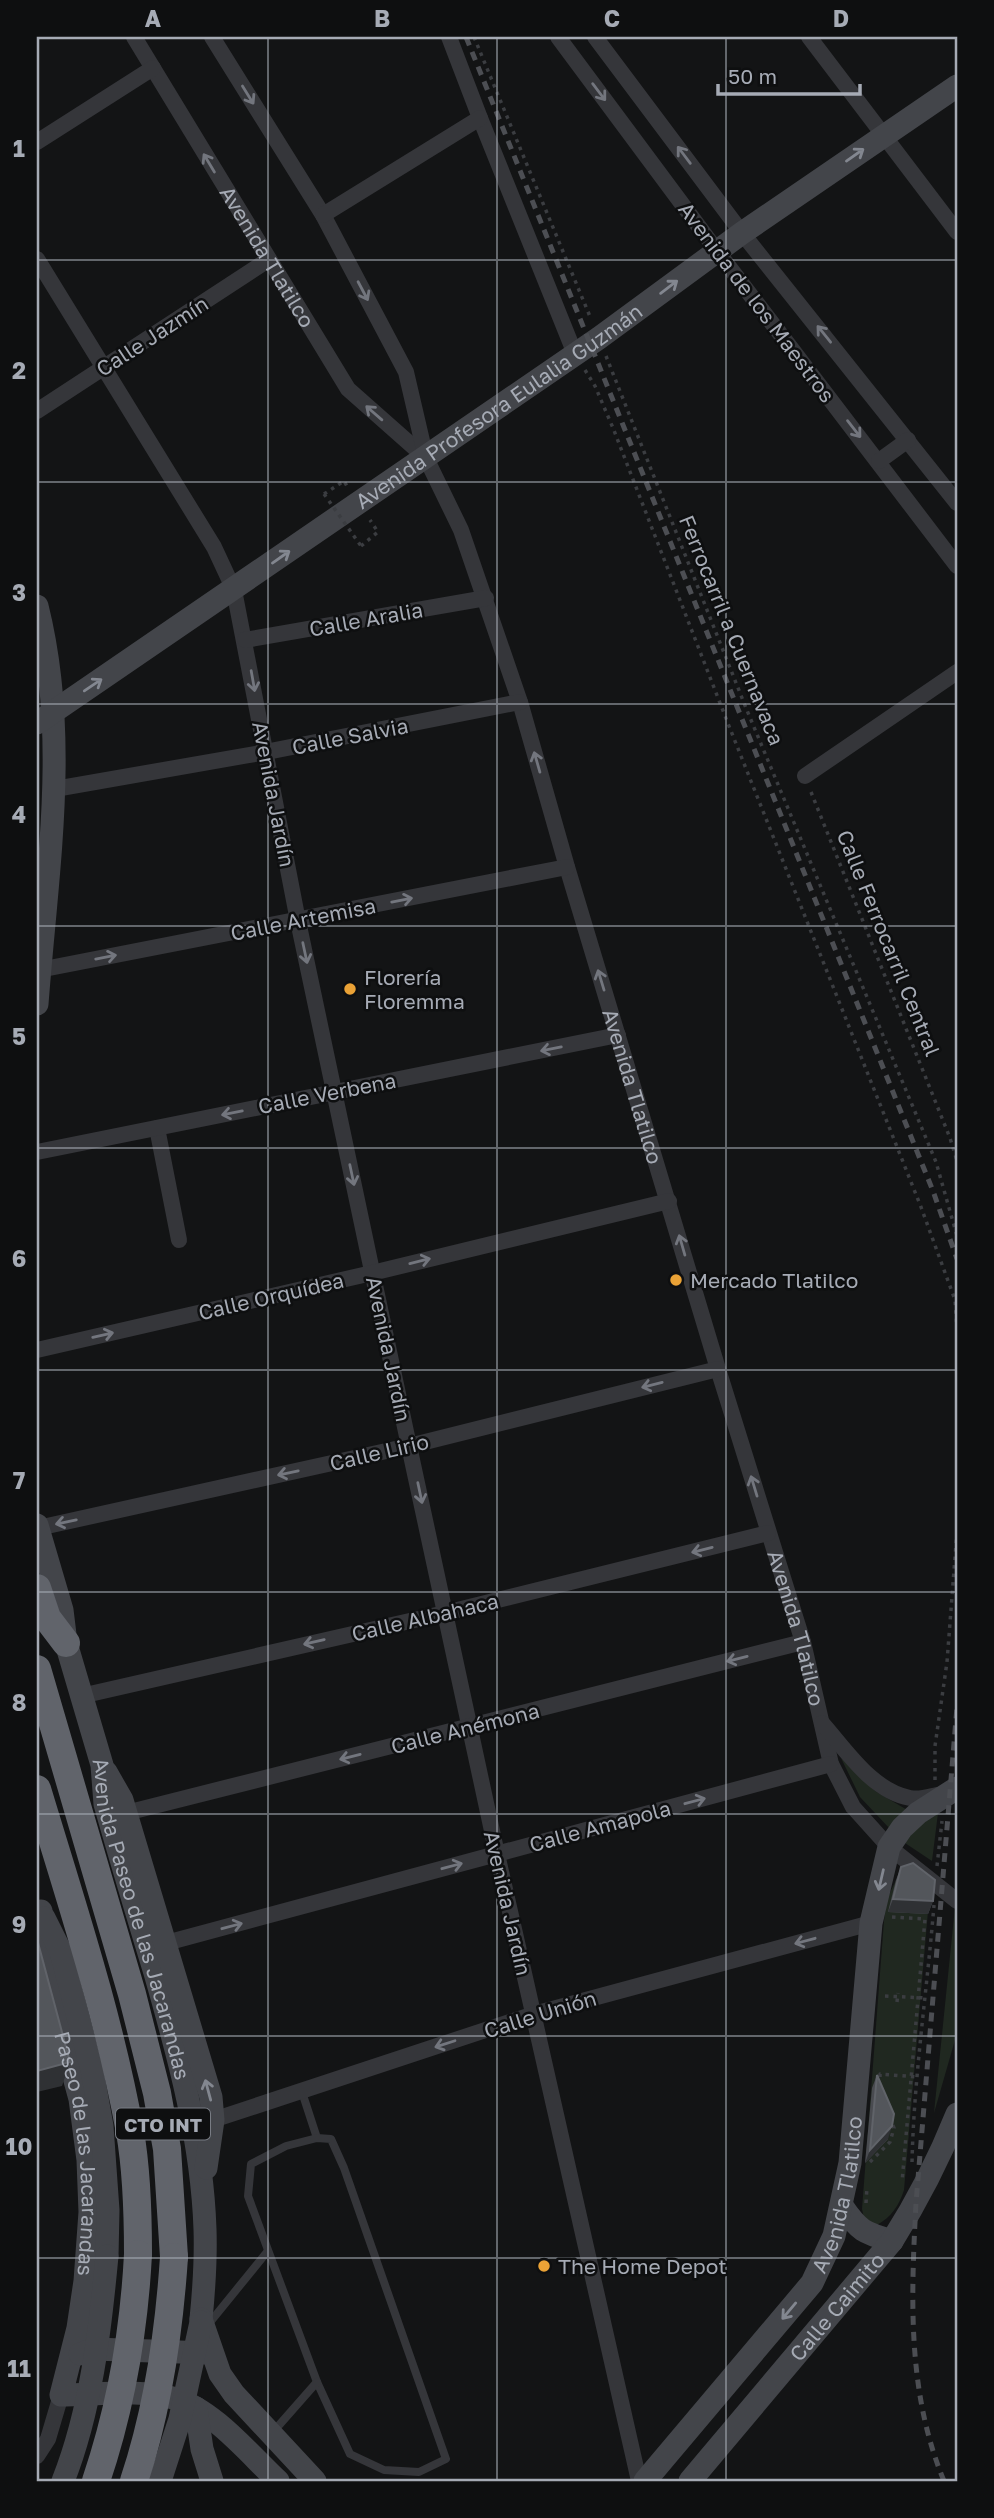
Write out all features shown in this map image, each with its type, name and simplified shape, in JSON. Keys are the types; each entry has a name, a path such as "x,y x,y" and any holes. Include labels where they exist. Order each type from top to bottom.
{"highway":[{"path":"37,1588 47,1618 66,1643"},
{"name":"CTO INT","path":"37,1669 132,1994 157,2093 167,2149 174,2257 167,2338 157,2398 134,2481"},
{"name":"CTO INT","path":"37,1789 100,1997 128,2121 138,2199 136,2293 123,2387 110,2441 96,2481"}],"main road":[{"name":"Avenida Profesora Eulalia Guzmán","path":"45,717 426,458 599,338 742,233 957,86"},
{"path":"37,606 47,648 45,717 55,789 37,1004"},
{"name":"Avenida Paseo de las Jacarandas","path":"37,1526 62,1609 66,1643 115,1809 172,2033 191,2109 201,2177 206,2272 204,2323 180,2419 160,2481"},
{"name":"Avenida Tlatilco","path":"645,2481 811,2283 834,2236 850,2163 865,1996 884,1917 889,1847 902,1828 918,1813 954,1790"},
{"path":"115,1809 166,1943 211,2097 214,2120 206,2166 204,2323 208,2353 216,2373 317,2481"},
{"name":"CTO INT","path":"39,1905 61,1952 92,2070 102,2126 106,2170 107,2256 101,2325 70,2462 63,2481"},
{"name":"Paseo de las Jacarandas","path":"39,1905 42,1959 80,2099 88,2160 89,2245 78,2328 61,2395"},
{"name":"Calle Caimito","path":"690,2481 892,2241 942,2153 957,2114"},
{"path":"842,2206 856,2227 892,2241"},
{"path":"204,2323 220,2374 234,2394 317,2481"},
{"path":"70,2361 83,2352 94,2349 208,2353"},
{"path":"149,2395 208,2353"},
{"path":"61,2395 149,2395 174,2399 211,2418 278,2481"},
{"path":"196,2409 202,2449 212,2481"}],"street":[{"name":"Avenida Tlatilco","path":"134,37 348,389 426,458"},
{"name":"Avenida Tlatilco","path":"212,37 323,215 406,372 426,458 461,530 520,702 718,1369 803,1642 831,1764 853,1807 889,1847"},
{"path":"449,37 575,354"},
{"name":"Avenida de los Maestros","path":"558,37 957,566"},
{"name":"Avenida de los Maestros","path":"596,37 742,233 957,503"},
{"path":"809,37 957,232"},
{"path":"37,142 153,68"},
{"path":"323,215 480,118"},
{"name":"Avenida Jardín","path":"37,260 214,547 234,590 298,920 372,1273 497,1854 639,2481"},
{"name":"Calle Jazmín","path":"37,411 268,260"},
{"path":"879,461 908,440"},
{"name":"Calle Aralia","path":"245,640 486,597"},
{"path":"805,776 957,672"},
{"name":"Calle Salvia","path":"55,789 266,752 520,702"},
{"name":"Calle Artemisa","path":"39,970 567,867"},
{"name":"Calle Verbena","path":"37,1152 618,1035"},
{"path":"157,1128 178,1240"},
{"name":"Calle Orquídea","path":"37,1350 669,1201"},
{"name":"Calle Lirio","path":"37,1526 410,1446 718,1369"},
{"name":"Calle Albahaca","path":"81,1696 445,1613 768,1533"},
{"name":"Calle Anémona","path":"115,1809 470,1727 803,1642"},
{"name":"Avenida Tlatilco","path":"821,1721 859,1766 887,1790 908,1798 920,1799 954,1790"},
{"name":"Calle Amapola","path":"166,1943 831,1764"},
{"path":"889,1847 957,1901"},
{"name":"Calle Unión","path":"214,2120 534,2014 884,1917"},
{"path":"37,2456 48,2439 61,2395"}],"lane":[{"path":"302,2092 317,2138"},
{"path":"317,2138 331,2139 344,2168 446,2459 419,2472 384,2470 350,2454 317,2382 248,2196 251,2164 286,2146 317,2138"},
{"path":"204,2323 267,2252"},
{"path":"273,2433 317,2382"}],"path":[{"name":"Ferrocarril a Cuernavaca","path":"474,37 599,338 746,708 936,1162 957,1236"},
{"path":"575,354 595,386 613,428 921,1207 955,1300 957,1330"},
{"path":"344,481 324,494 361,546 379,532"},
{"name":"Calle Ferrocarril Central","path":"805,776 957,1161"},
{"path":"954,1790 949,1775 935,1781 935,1746 947,1662 957,1531"},
{"path":"884,1917 932,1919"},
{"path":"901,2193 914,2077 925,1919"},
{"path":"865,1996 925,1998"},
{"path":"879,2085 880,2074 914,2077"},
{"path":"869,2163 890,2142 894,2128 889,2117"},
{"path":"866,2213 868,2175"}],"shaded area":[{"path":"841,1758 875,1791 909,1811 891,1830 860,1797"},
{"path":"938,1813 932,1861 905,1843 919,1824"},
{"path":"912,1875 930,1888 904,2190 894,2210 877,2225 864,2218 862,2209 884,1921 887,1899 896,1880"},
{"path":"955,1907 957,2033 934,2113"}],"building":[{"path":"913,1863 935,1880 933,1901 893,1899 901,1867"},
{"path":"37,1939 70,2062 37,2071"},
{"path":"877,2075 894,2114 892,2126 870,2150"}],"railway":[{"path":"466,37 933,1191 957,1259"},
{"path":"944,2481 923,2413 914,2344 913,2274 916,2203 957,1707"}],"place":[{"name":"Florería Floremma","path":"350,989"},
{"name":"Mercado Tlatilco","path":"676,1280"},
{"name":"The Home Depot","path":"544,2266"}]}
